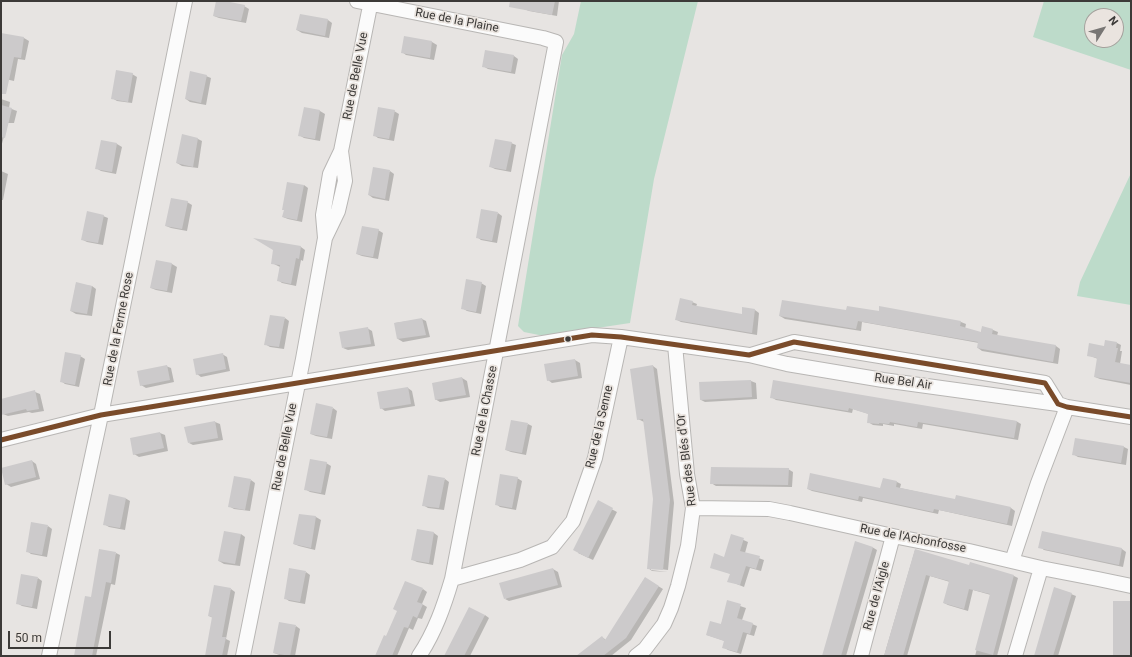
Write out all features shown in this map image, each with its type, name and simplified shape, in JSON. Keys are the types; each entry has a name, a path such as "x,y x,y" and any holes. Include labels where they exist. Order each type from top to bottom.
{"street":[{"name":"Rue de la Ferme Rose","path":"49,656 101,415 185,1"},
{"name":"Rue de la Plaine","path":"357,1 543,38 556,42"},
{"name":"Rue de Belle Vue","path":"243,656 303,359 325,238 338,211 345,180 342,151 371,3"},
{"name":"Rue de la Chasse","path":"419,656 444,607 452,579 556,42"},
{"name":"Rue Bel Air","path":"1,440 101,415 592,335 621,337 749,355 787,364 883,380 1063,405 1131,417"},
{"name":"Rue de la Senne","path":"452,579 520,560 552,547 573,521 595,458 621,337"},
{"name":"Rue Bel Air","path":"749,355 794,342 1045,384 1063,405"},
{"name":"Rue des Blés d'Or","path":"636,656 645,649 664,624 671,608 688,546 693,508 687,474 675,345"},
{"path":"1012,561 1063,405"},
{"name":"Rue de l'Achonfosse","path":"693,508 769,510 798,515 1131,586"},
{"name":"Rue de l'Aigle","path":"861,656 893,536"},
{"path":"1015,656 1041,568"}],"green space":[{"path":"581,1 698,1 654,179 630,323 544,336 524,332 518,326 562,55 574,34"},
{"path":"1044,1 1131,1 1131,70 1033,37"},
{"path":"1131,173 1131,305 1077,296 1080,282"}],"building":[{"path":"216,1 225,1 245,5 241,21 213,16"},
{"path":"510,1 555,1 552,15 509,7"},
{"path":"300,14 328,19 325,36 296,30"},
{"path":"1,33 24,37 21,58 14,57 6,94 1,94"},
{"path":"404,36 432,41 430,58 401,53"},
{"path":"485,50 514,55 511,72 482,67"},
{"path":"116,70 133,73 128,102 111,99"},
{"path":"190,71 207,75 201,103 185,99"},
{"path":"1,105 12,108 5,138 1,137"},
{"path":"304,107 320,110 315,139 298,136"},
{"path":"378,107 395,110 389,139 373,136"},
{"path":"182,134 198,138 193,167 176,163"},
{"path":"495,139 512,142 506,170 489,167"},
{"path":"101,140 117,143 112,172 95,169"},
{"path":"373,167 390,170 385,199 368,195"},
{"path":"287,182 304,185 297,220 282,217"},
{"path":"171,198 188,201 182,229 165,226"},
{"path":"481,209 498,212 492,241 476,238"},
{"path":"87,211 104,215 98,243 81,240"},
{"path":"362,226 379,229 373,257 356,254"},
{"path":"253,238 301,246 299,259 296,258 291,284 277,281 280,265 271,264 273,250"},
{"path":"156,260 172,263 167,291 150,288"},
{"path":"466,279 482,282 476,312 461,309"},
{"path":"76,282 92,286 87,314 70,311"},
{"path":"680,298 693,301 692,305 742,314 742,307 755,309 752,333 675,320"},
{"path":"782,300 846,310 847,306 879,311 879,306 961,321 960,326 981,332 982,326 993,329 992,334 1056,345 1053,362 977,348 978,342 858,321 856,329 779,316"},
{"path":"270,315 285,317 279,347 264,345"},
{"path":"422,318 426,335 397,339 394,323"},
{"path":"368,327 371,344 342,348 339,332"},
{"path":"1105,340 1117,342 1116,348 1118,348 1115,362 1131,365 1131,383 1094,377 1097,358 1087,356 1089,343 1104,346"},
{"path":"65,352 81,355 75,385 60,382"},
{"path":"223,353 226,369 196,375 193,359"},
{"path":"575,359 578,376 547,381 544,364"},
{"path":"167,365 170,380 140,386 137,371"},
{"path":"653,365 670,500 663,570 647,569 653,499 643,419 637,420 630,369"},
{"path":"462,377 466,395 435,400 432,383"},
{"path":"751,380 752,397 700,400 699,382"},
{"path":"773,380 1017,421 1014,438 918,422 917,427 890,422 889,424 867,423 868,414 849,408 848,411 770,398"},
{"path":"408,387 411,404 380,409 377,392"},
{"path":"35,390 39,409 27,411 26,409 1,415 1,399"},
{"path":"316,403 333,407 327,437 310,434"},
{"path":"511,420 528,423 522,453 505,450"},
{"path":"215,421 218,438 188,443 184,427"},
{"path":"160,432 164,448 133,455 130,438"},
{"path":"1075,438 1124,446 1121,463 1072,455"},
{"path":"310,459 327,462 321,493 304,490"},
{"path":"32,460 36,477 5,485 1,468"},
{"path":"711,467 789,468 788,485 710,484"},
{"path":"810,473 880,488 883,478 897,481 896,487 955,499 956,495 1011,507 1007,524 934,509 933,512 859,496 858,500 807,489"},
{"path":"500,474 518,477 512,508 495,505"},
{"path":"428,475 445,478 439,508 422,506"},
{"path":"234,476 251,479 245,510 228,507"},
{"path":"109,494 126,498 120,528 103,525"},
{"path":"598,500 613,508 588,558 573,550"},
{"path":"299,514 316,516 311,548 293,544"},
{"path":"31,522 48,525 42,555 26,552"},
{"path":"417,529 434,532 429,563 411,560"},
{"path":"224,531 241,534 235,564 218,561"},
{"path":"1042,531 1122,548 1119,565 1038,548"},
{"path":"731,534 744,538 740,551 760,556 756,569 746,566 740,585 727,582 730,574 710,568 714,553 724,557"},
{"path":"855,541 873,547 841,656 822,656"},
{"path":"99,549 116,552 111,583 106,582 92,656 74,656 85,596 91,597"},
{"path":"915,549 969,565 970,562 1014,575 993,655 975,650 990,594 969,589 964,609 943,603 949,581 926,575 903,656 884,656"},
{"path":"289,568 306,571 300,602 284,599"},
{"path":"553,568 558,585 504,599 499,583"},
{"path":"21,574 38,577 32,607 16,604"},
{"path":"645,577 659,586 626,638 603,656 576,656 602,636 605,640"},
{"path":"405,581 423,588 417,602 423,604 417,618 413,616 408,628 404,627 392,656 375,656 397,611 393,609"},
{"path":"214,585 231,588 222,637 226,637 222,656 205,656 212,617 208,616"},
{"path":"1054,587 1072,593 1053,656 1034,656"},
{"path":"727,600 741,604 737,618 753,623 750,634 743,632 737,652 722,648 724,641 706,635 710,621 721,624"},
{"path":"1113,601 1130,601 1130,656 1113,656"},
{"path":"469,607 485,615 464,656 444,656"},
{"path":"279,622 296,625 290,656 273,653"}],"transit line":[{"path":"1,440 101,415 592,335 621,337 749,355 794,342 1045,383 1058,404 1067,407 1131,417"}]}
